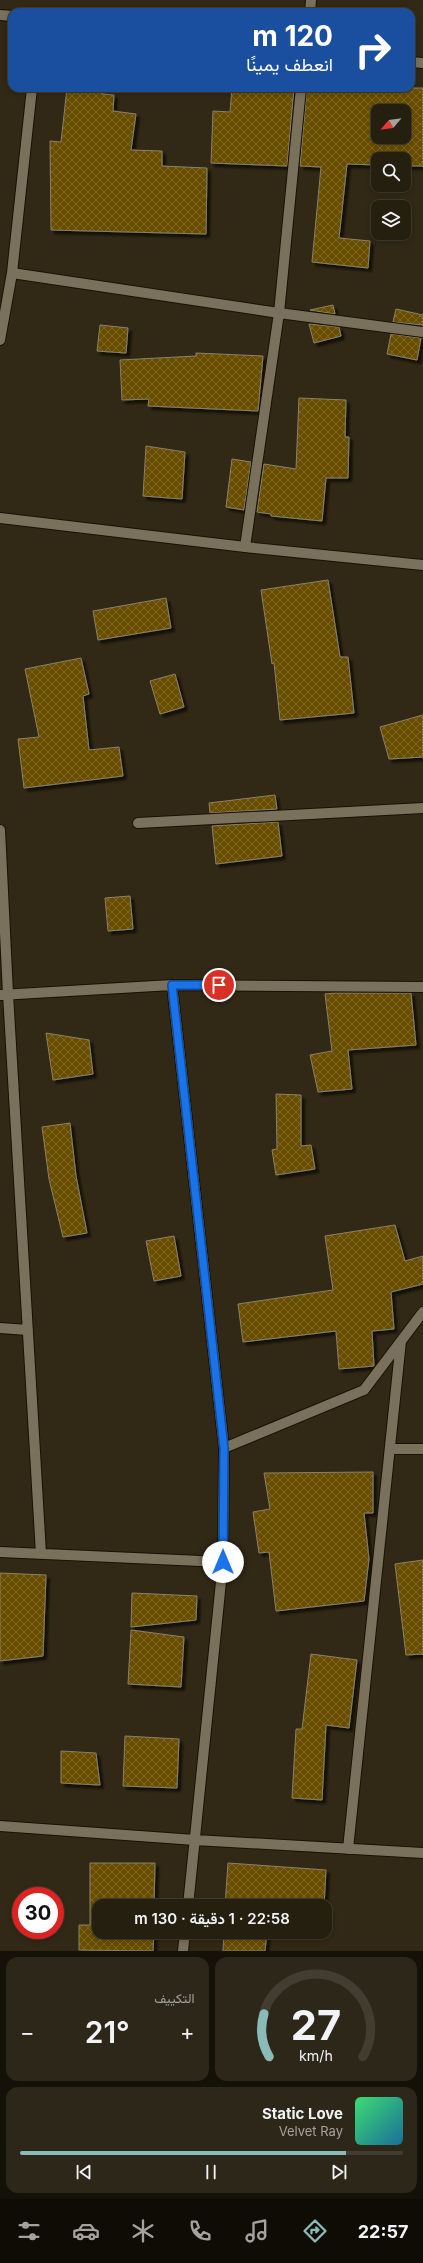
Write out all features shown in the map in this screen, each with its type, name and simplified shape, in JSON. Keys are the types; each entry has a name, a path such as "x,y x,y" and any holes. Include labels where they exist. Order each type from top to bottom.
{"street":[{"path":"0,340 12,273 32,92"},
{"path":"245,547 279,313 301,92"},
{"path":"12,273 279,313 423,332"},
{"path":"0,518 245,547 423,565"},
{"path":"138,824 423,808"},
{"path":"0,830 4,995 28,1330 41,1554"},
{"path":"4,995 172,985 423,987"},
{"path":"172,985 224,1448 223,1562 189,1899"},
{"path":"224,1448 364,1390 423,1312"},
{"path":"0,1328 28,1330"},
{"path":"348,1848 401,1341"},
{"path":"390,1449 423,1449"},
{"path":"0,1552 223,1562"},
{"path":"0,1826 195,1840 423,1853"},
{"path":"183,1951 184,1939"}],"building":[{"path":"415,88 423,88 423,166 411,166 411,152 371,152 371,165 347,164 339,238 370,241 368,268 312,262 321,167 300,166 307,92 415,92"},
{"path":"67,92 102,92 102,94 114,95 113,111 136,114 131,150 162,151 162,166 207,168 206,234 51,230 50,141 61,142"},
{"path":"232,92 294,92 287,166 211,163 213,111 230,112"},
{"path":"333,305 335,314 310,310"},
{"path":"396,309 423,315 423,325 393,322"},
{"path":"309,324 339,327 341,336 314,343"},
{"path":"100,325 128,328 126,353 97,351"},
{"path":"391,334 421,338 417,360 387,354"},
{"path":"196,353 263,356 258,411 148,406 149,399 122,400 120,360 196,356"},
{"path":"299,398 346,400 345,437 349,437 348,478 326,478 322,521 271,516 271,514 257,512 264,464 296,469"},
{"path":"146,446 185,452 182,499 143,496"},
{"path":"232,459 251,462 244,510 226,507"},
{"path":"328,580 340,657 348,657 354,713 280,720 274,663 272,664 261,590"},
{"path":"166,598 171,628 98,640 93,611"},
{"path":"81,658 89,694 83,696 89,750 119,747 123,776 24,788 18,739 39,737 25,669"},
{"path":"175,674 184,707 160,714 150,681"},
{"path":"423,715 423,757 389,759 380,727"},
{"path":"275,795 277,809 210,813 209,803"},
{"path":"278,822 282,856 216,864 212,826"},
{"path":"130,896 133,929 108,931 105,898"},
{"path":"411,993 416,1045 348,1050 352,1089 318,1092 310,1055 332,1051 325,994"},
{"path":"46,1033 89,1040 93,1074 53,1080"},
{"path":"276,1094 301,1095 301,1146 311,1145 315,1169 276,1175 272,1150 277,1149"},
{"path":"70,1123 76,1176 87,1233 63,1237 49,1179 42,1127"},
{"path":"395,1225 405,1261 423,1256 423,1284 391,1292 394,1329 372,1331 374,1366 339,1369 336,1331 243,1342 238,1304 333,1290 325,1236"},
{"path":"174,1236 181,1276 154,1281 146,1241"},
{"path":"373,1472 373,1513 364,1513 369,1559 364,1601 276,1611 269,1552 259,1553 253,1512 270,1509 264,1473"},
{"path":"423,1560 423,1654 406,1655 395,1564"},
{"path":"0,1573 46,1575 43,1656 0,1661"},
{"path":"132,1593 197,1596 196,1620 131,1627"},
{"path":"131,1630 184,1637 181,1687 128,1684"},
{"path":"311,1654 357,1660 349,1728 326,1725 322,1800 292,1798 296,1729 302,1729"},
{"path":"125,1736 179,1739 177,1788 123,1786"},
{"path":"61,1751 96,1753 100,1785 61,1783"},
{"path":"90,1863 155,1863 154,1899 92,1899 92,1939 154,1939 153,1951 79,1950 79,1925 90,1925"},
{"path":"228,1863 326,1870 324,1899 225,1899"},
{"path":"224,1939 266,1939 265,1951 223,1951"}],"route":[{"path":"219,985 172,985 224,1448 223,1562"}]}
